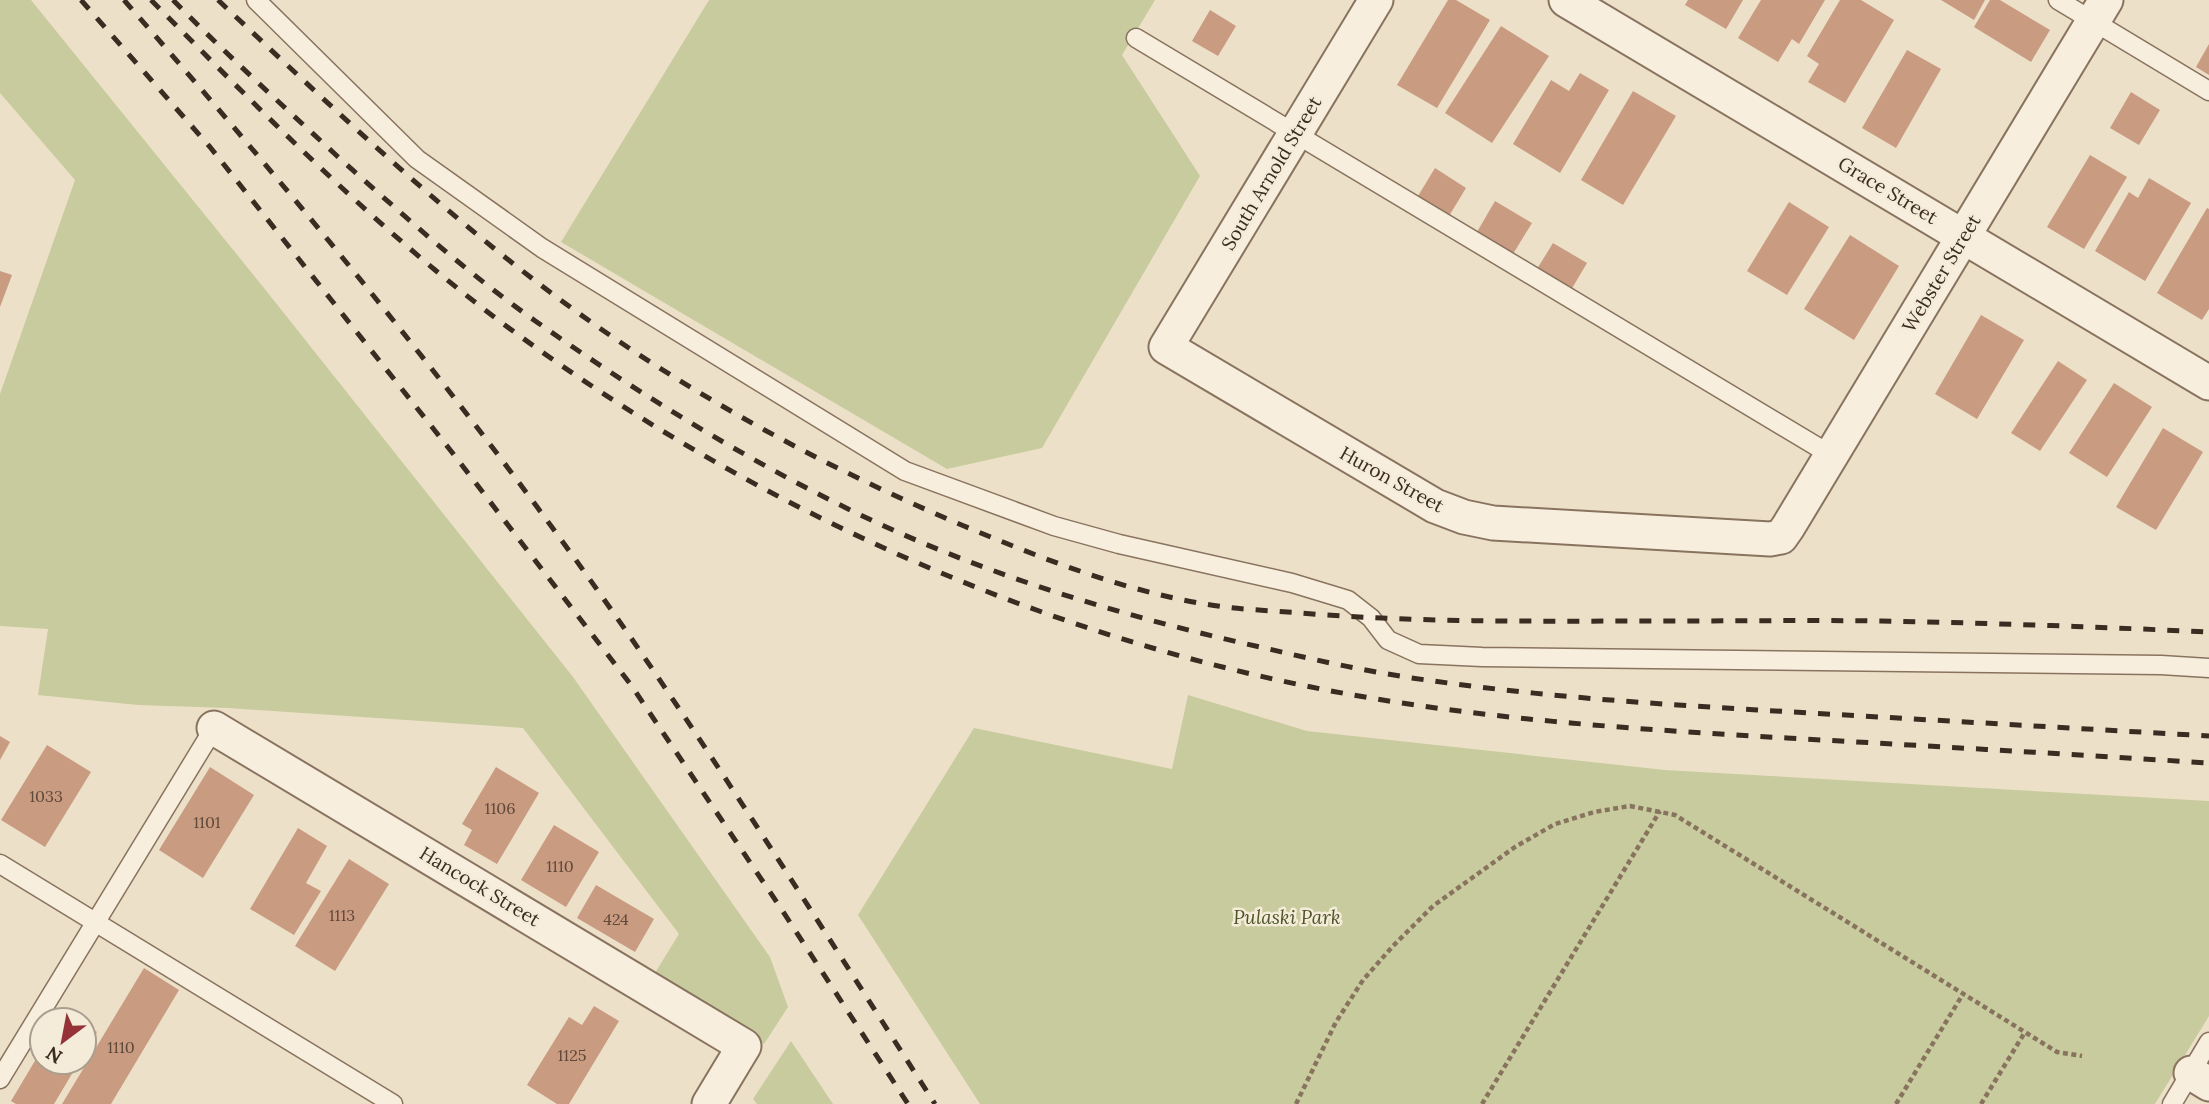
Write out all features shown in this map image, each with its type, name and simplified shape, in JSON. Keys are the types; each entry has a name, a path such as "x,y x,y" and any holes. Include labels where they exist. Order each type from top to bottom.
{"street":[{"name":"South Arnold Street","path":"1166,347 1376,0"},
{"name":"Grace Street","path":"1566,0 2209,383"},
{"name":"Webster Street","path":"1770,539 1781,537 1788,527 2100,11"},
{"name":"Huron Street","path":"1166,347 1435,506 1464,517 1493,523 1770,539"},
{"name":"Hancock Street","path":"214,728 744,1046 709,1104"}],"lane":[{"path":"256,0 417,159 542,248 905,471 1054,526 1119,544 1292,583 1348,600 1371,618 1388,640 1419,654 2209,668"},
{"path":"2058,0 2100,11 2209,91"},
{"path":"1136,38 1831,455"},
{"path":"0,1079 214,728"},
{"path":"0,864 393,1104"},
{"path":"2172,1104 2200,1078 2209,1042"}],"path":[{"path":"1296,1104 1336,1022 1363,980 1433,906 1515,847 1555,824 1594,812 1630,806 1675,815 2057,1052 2082,1056"},
{"path":"1482,1104 1660,811"},
{"path":"1896,1104 1964,993"},
{"path":"1981,1104 2025,1032"}],"green space":[{"path":"0,0 31,0 573,677 770,957 788,1007 764,1044 655,973 679,934 523,728 228,708 138,705 38,695 48,629 0,626 0,394 75,180 0,93"},
{"path":"709,0 1155,0 1122,55 1200,176 1042,448 947,469 561,242"},
{"name":"Pulaski Park","path":"1188,695 1307,731 1665,770 2209,801 2209,1016 2155,1104 980,1104 858,915 974,728 1172,769"},
{"path":"791,1041 833,1104 757,1104 753,1099"}],"building":[{"path":"1448,0 1456,0 1490,20 1437,108 1397,85"},
{"path":"1688,0 1743,0 1726,29 1685,5"},
{"path":"1761,0 1825,0 1799,44 1792,39 1778,62 1738,38"},
{"path":"1840,0 1861,0 1894,20 1845,103 1808,82 1819,64 1807,56"},
{"path":"1941,0 1985,0 1974,20"},
{"path":"1990,0 2000,0 2050,30 2031,62 1974,27"},
{"path":"1210,10 1236,26 1218,56 1192,41"},
{"path":"1501,26 1549,56 1492,143 1445,113"},
{"path":"2209,44 2209,75 2196,67"},
{"path":"1907,50 1941,69 1896,148 1862,128"},
{"path":"1580,73 1609,90 1560,173 1513,144 1551,80 1569,91"},
{"path":"1633,91 1676,116 1623,205 1581,180"},
{"path":"2131,92 2160,110 2139,145 2110,128"},
{"path":"2090,155 2127,177 2084,249 2047,227"},
{"path":"1435,168 1466,188 1449,216 1418,196"},
{"path":"2149,178 2191,203 2145,281 2095,251 2129,192 2138,198"},
{"path":"1495,201 1532,223 1513,254 1477,232"},
{"path":"1789,202 1829,227 1787,295 1747,271"},
{"path":"2207,208 2209,309 2202,320 2157,293"},
{"path":"1850,235 1899,266 1854,340 1804,309"},
{"path":"1553,243 1587,263 1571,290 1537,269"},
{"path":"0,271 12,275 0,307"},
{"path":"1981,315 2024,340 1977,419 1935,394"},
{"path":"2058,361 2087,380 2040,451 2011,433"},
{"path":"2114,383 2152,407 2107,477 2069,453"},
{"path":"2163,428 2203,452 2156,530 2116,507"},
{"path":"0,736 10,742 0,760"},
{"path":"47,745 91,772 45,847 1,820"},
{"path":"210,767 254,795 203,878 159,850"},
{"path":"496,767 539,793 497,864 464,845 472,830 462,824"},
{"path":"554,825 599,852 566,907 521,880"},
{"path":"298,828 327,846 306,883 321,891 294,935 250,909"},
{"path":"349,859 389,884 335,971 295,946"},
{"path":"596,885 654,919 635,952 577,918"},
{"path":"144,968 179,990 111,1104 62,1104 79,1076 98,1076 98,1044"},
{"path":"594,1006 619,1021 569,1104 557,1104 527,1085 569,1017 582,1025"},
{"path":"28,1072 28,1076 71,1076 54,1104 16,1104 11,1101"}],"railway":[{"path":"81,0 210,147 451,451 631,685 908,1104"},
{"path":"124,0 263,162 399,327 529,496 653,670 796,886 935,1104"},
{"path":"151,0 326,173 417,255 513,331 604,394 699,452 797,506 898,554 1001,597 1107,634 1213,665 1321,689 1437,708 1670,731 2209,763"},
{"path":"173,0 253,78 386,200 463,266 544,327 626,382 752,459 884,526 977,565 1073,598 1220,638 1330,663 1413,678 1523,692 1658,704 2209,736"},
{"path":"218,0 370,142 488,244 579,314 631,349 738,415 850,474 964,526 1092,575 1191,602 1346,616 1482,621 1881,621 2209,632"}]}
